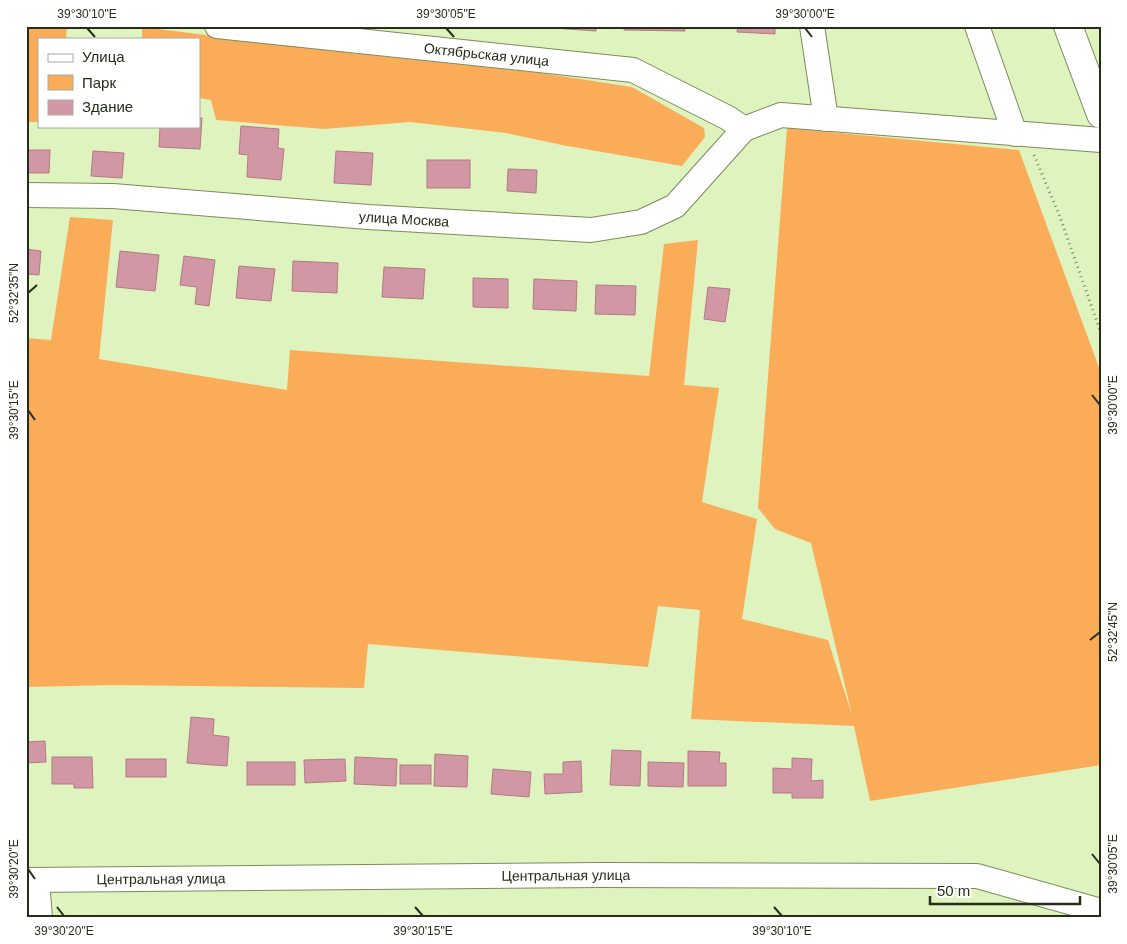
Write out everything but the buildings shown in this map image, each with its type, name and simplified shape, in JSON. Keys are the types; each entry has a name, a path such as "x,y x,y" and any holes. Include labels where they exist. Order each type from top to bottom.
{"main road":[{"path":"1068,26 1101,114"}],"street":[{"name":"Октябрьская улица","path":"217,26 633,70 728,118 744,129"},
{"path":"812,26 826,119"},
{"path":"977,26 1020,134"},
{"path":"744,129 781,116 1101,140"},
{"name":"улица Москва","path":"26,195 114,196 368,217 591,230 641,222 675,206 744,129"},
{"name":"Центральная улица","path":"32,880 601,875 977,876 1101,911"},
{"path":"32,880 40,918"}],"path":[{"path":"1020,134 1060,217 1101,332"}],"green space":[{"path":"26,26 67,26 66,38 38,38 38,122 26,122"},
{"path":"142,27 333,51 541,73 632,87 704,128 705,137 682,166 506,133 410,122 324,129 216,120 211,100 200,98 200,38 142,38"},
{"path":"787,128 1019,150 1101,373 1101,765 870,801 854,726 691,719 700,610 658,606 648,667 368,644 364,688 114,685 26,687 26,338 51,340 70,217 113,220 99,359 287,390 290,350 649,376 664,244 698,240 684,385 719,388 702,502 757,519 742,619 828,640 852,715 811,543 775,529 758,508"}]}
